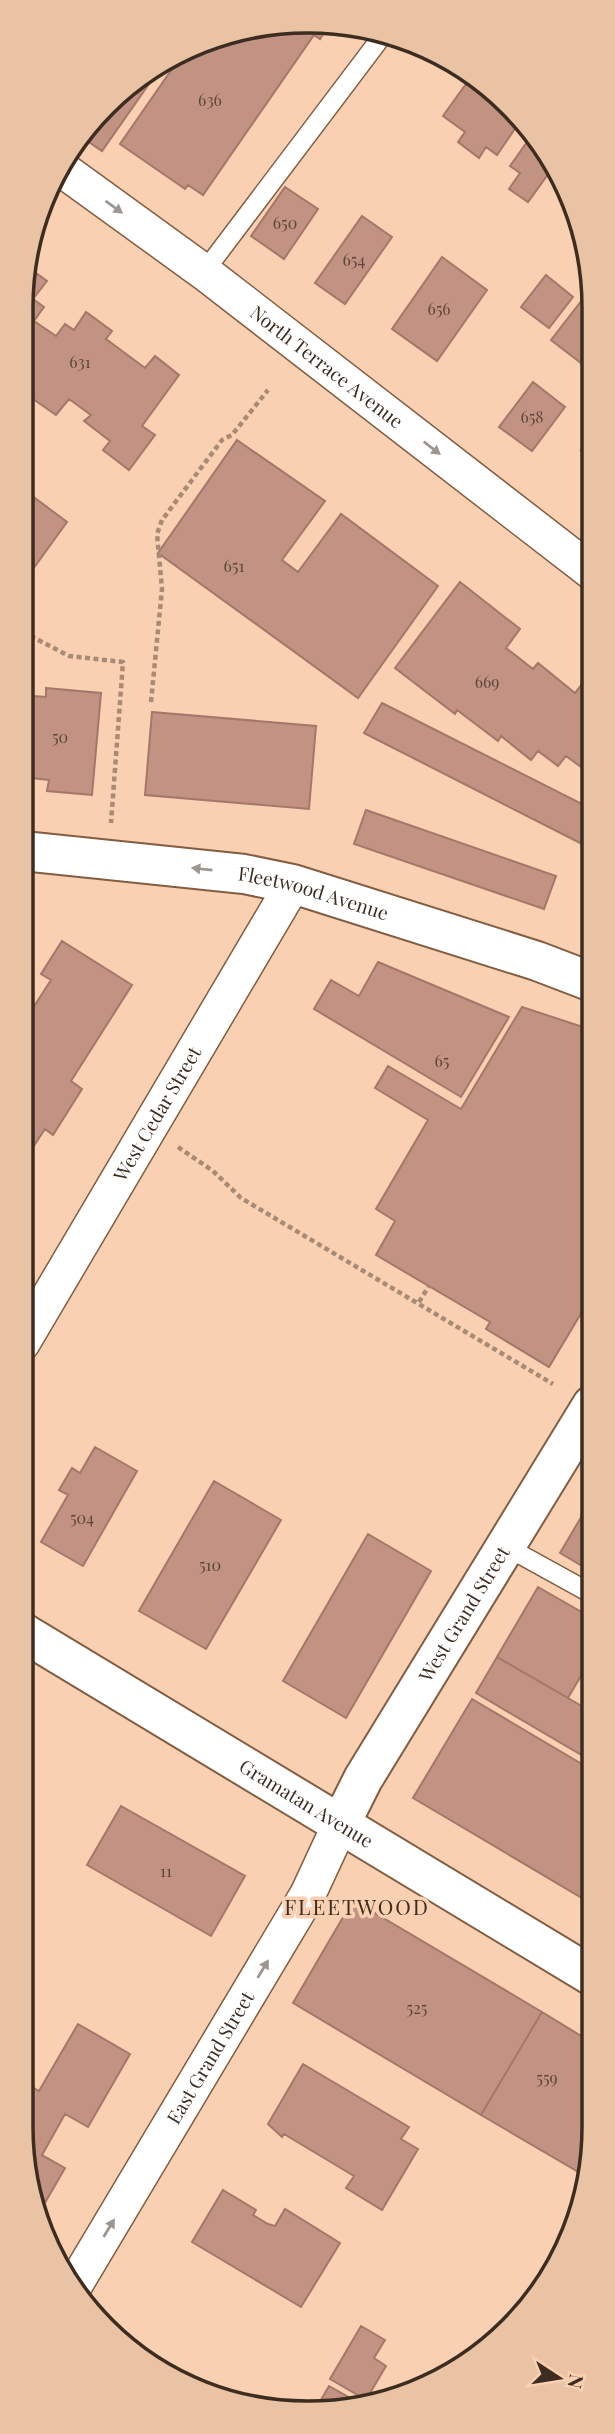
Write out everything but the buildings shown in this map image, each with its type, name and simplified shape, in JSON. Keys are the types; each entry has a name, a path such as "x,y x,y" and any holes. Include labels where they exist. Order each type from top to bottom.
{"street":[{"name":"North Terrace Avenue","path":"68,174 204,272 582,564"},
{"name":"Fleetwood Avenue","path":"33,852 244,874 293,884 537,961 582,978"},
{"name":"West Cedar Street","path":"33,1324 293,884"},
{"name":"West Grand Street","path":"340,1825 363,1779 582,1421"},
{"name":"Gramatan Avenue","path":"33,1639 582,1970"},
{"name":"East Grand Street","path":"79,2278 308,1894 340,1825"}],"lane":[{"path":"204,272 377,43"},
{"path":"505,1546 582,1588"}],"path":[{"path":"151,702 162,589 157,552 162,520 222,440 232,435 268,390"},
{"path":"33,637 69,656 123,662 110,828"},
{"path":"178,1146 213,1171 241,1198 553,1384"},
{"path":"419,1303 429,1286"}],"district":[{"name":"FLEETWOOD","path":"357,1908"}]}
